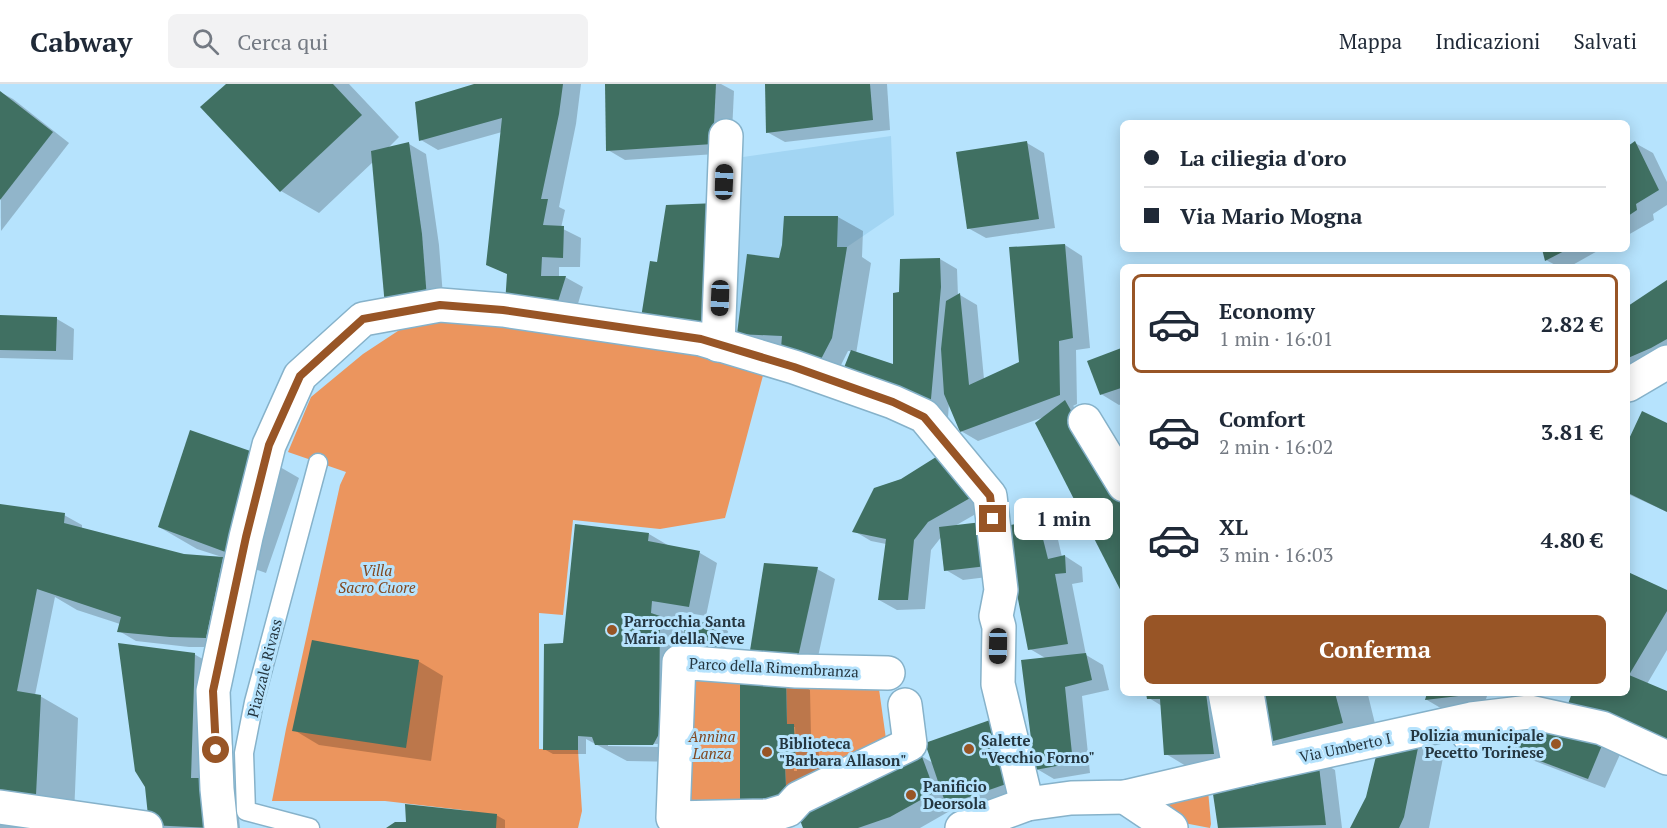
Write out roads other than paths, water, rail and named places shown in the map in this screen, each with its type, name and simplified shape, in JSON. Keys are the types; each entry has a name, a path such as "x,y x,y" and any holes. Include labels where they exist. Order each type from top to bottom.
{"street":[{"path":"718,345 726,136"},
{"path":"221,828 213,691 246,537 269,445 300,376 363,319 440,305 503,310 640,328 701,339 794,367 893,402 924,417 990,496 1001,590 996,616 999,627 998,684 1027,804"},
{"path":"1630,385 1667,362"},
{"path":"1085,421 1120,478"},
{"name":"Parco della Rimembranza","path":"888,673 796,671 679,662 673,818 768,816 788,810 799,798 910,744 905,705"},
{"path":"1226,696 1237,757 1249,768 1257,753 1248,696"},
{"name":"Via Umberto I","path":"962,828 1027,804 1071,798 1125,797 1469,720 1530,712 1602,728 1667,758"},
{"path":"1125,797 1171,828"},
{"path":"0,807 93,824 146,828"}],"lane":[{"name":"Piazzale Rivass","path":"310,828 246,811 244,753 254,702 318,463"}],"place":[{"name":"Parrocchia Santa Maria della Neve","path":"612,630"},
{"name":"Polizia municipale Pecetto Torinese","path":"1556,744"},
{"name":"Salette \"Vecchio Forno\"","path":"969,749"},
{"name":"Biblioteca \"Barbara Allason\"","path":"767,752"},
{"name":"Panificio Deorsola","path":"911,795"}],"park label":[{"name":"Villa Sacro Cuore","path":"377,578"},
{"name":"Annina Lanza","path":"712,744"}]}
